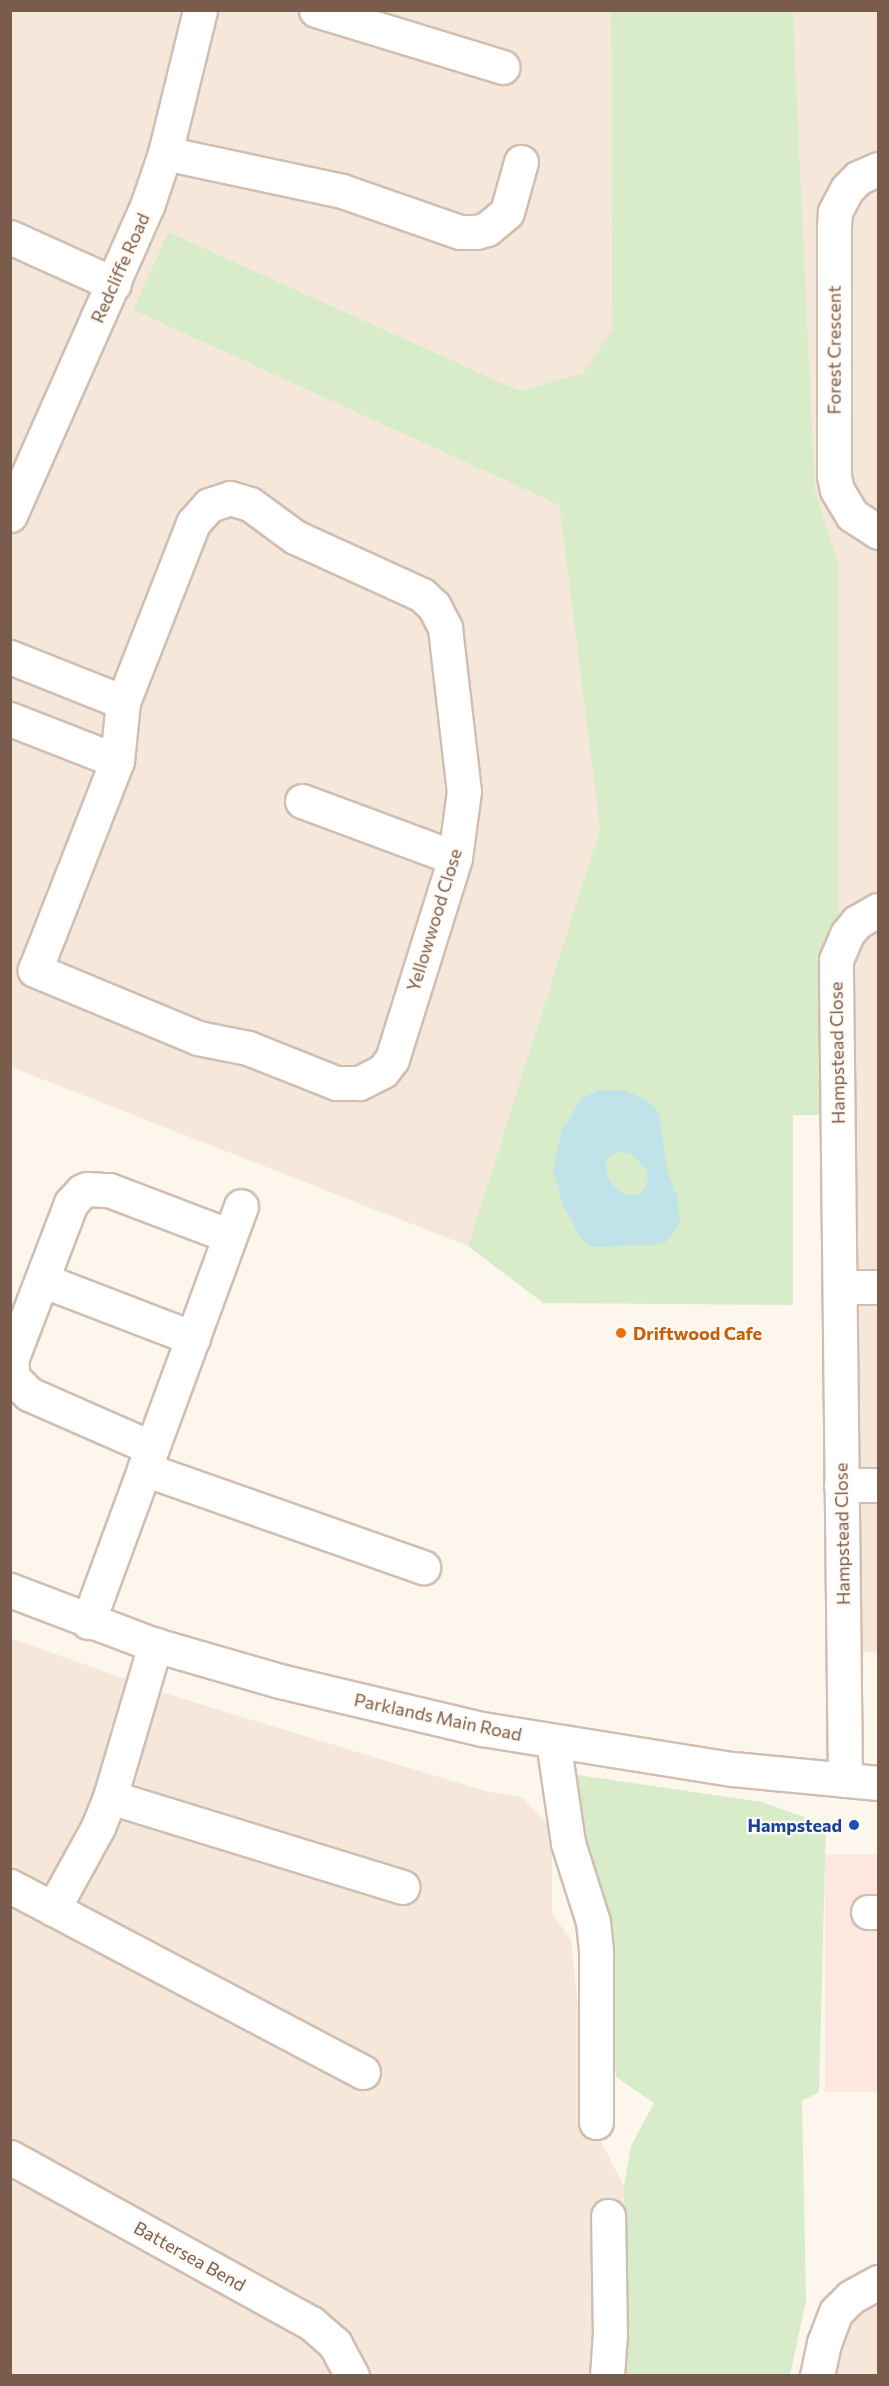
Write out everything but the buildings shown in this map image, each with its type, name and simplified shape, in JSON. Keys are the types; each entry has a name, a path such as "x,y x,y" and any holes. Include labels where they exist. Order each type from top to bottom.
{"street":[{"name":"Redcliffe Road","path":"10,515 147,206 165,153 200,10"},
{"path":"316,10 503,67"},
{"path":"165,153 362,196 460,232 487,229 507,212 521,162"},
{"name":"Forest Crescent","path":"879,169 858,178 840,200 834,225 834,476 837,490 852,515 879,532"},
{"path":"10,237 114,284"},
{"name":"Yellowwood Close","path":"230,498 250,504 295,537 422,595 441,617 447,641 464,791 455,858 392,1059 383,1071 371,1080 347,1085 336,1083 248,1048 198,1038 35,970 117,761 123,702 199,513 208,505 220,500 230,498"},
{"path":"10,657 123,702"},
{"path":"10,719 117,761"},
{"path":"302,801 455,858"},
{"name":"Hampstead Close","path":"845,1780 836,960 840,946 852,928 879,909"},
{"path":"88,1622 148,1459 193,1338 236,1221 109,1190 87,1189 71,1203 11,1360 13,1378 29,1394 148,1459 423,1567"},
{"path":"42,1280 193,1338"},
{"path":"840,1287 879,1287"},
{"path":"841,1485 879,1485"},
{"name":"Parklands Main Road","path":"10,1590 88,1622 155,1645 380,1706 482,1729 733,1769 879,1783"},
{"path":"53,1909 98,1827 110,1797 155,1645"},
{"path":"553,1742 568,1843 593,1922 596,1951 596,2122"},
{"path":"110,1797 402,1887"},
{"path":"10,1886 363,2072"},
{"name":"Battersea Bend","path":"10,2157 311,2323 335,2344 352,2376"},
{"path":"607,2376 610,2337 608,2216"},
{"path":"817,2376 824,2343 836,2312 851,2296 879,2282"}],"shaded area":[{"path":"10,11 611,11 612,330 584,373 520,391 168,232 133,310 559,505 600,828 468,1246 11,1067"},
{"path":"793,11 878,11 878,1653 840,1651 834,1116 819,1115 819,953 839,915 839,564 815,491"},
{"path":"10,1638 177,1697 485,1791 522,1797 552,1830 552,1913 571,1940 590,2120 624,2186 626,2375 11,2375"},
{"path":"825,1854 878,1854 878,2092 825,2092"},
{"path":"878,2280 878,2375 815,2376 822,2343"}],"green space":[{"path":"611,11 793,11 815,491 839,564 839,915 819,953 819,1115 793,1115 793,1305 543,1303 468,1246 600,828 559,505 133,310 168,232 520,391 583,373 612,330"},
{"path":"571,1774 762,1802 826,1825 819,2092 802,2101 806,2301 790,2375 626,2375 624,2186 631,2146 654,2103 616,2077 611,2026 612,1931 589,1878"}],"water":[{"path":"600,1090 625,1090 648,1101 659,1113 667,1171 677,1196 680,1224 666,1242 652,1245 591,1247 581,1239 563,1205 553,1170 562,1130 582,1098","holes":["617,1151 632,1154 646,1170 648,1178 645,1189 639,1195 624,1194 612,1184 606,1172 606,1160"]}],"place":[{"name":"Driftwood Cafe","path":"621,1333"},
{"name":"Hampstead","path":"854,1825"}]}
